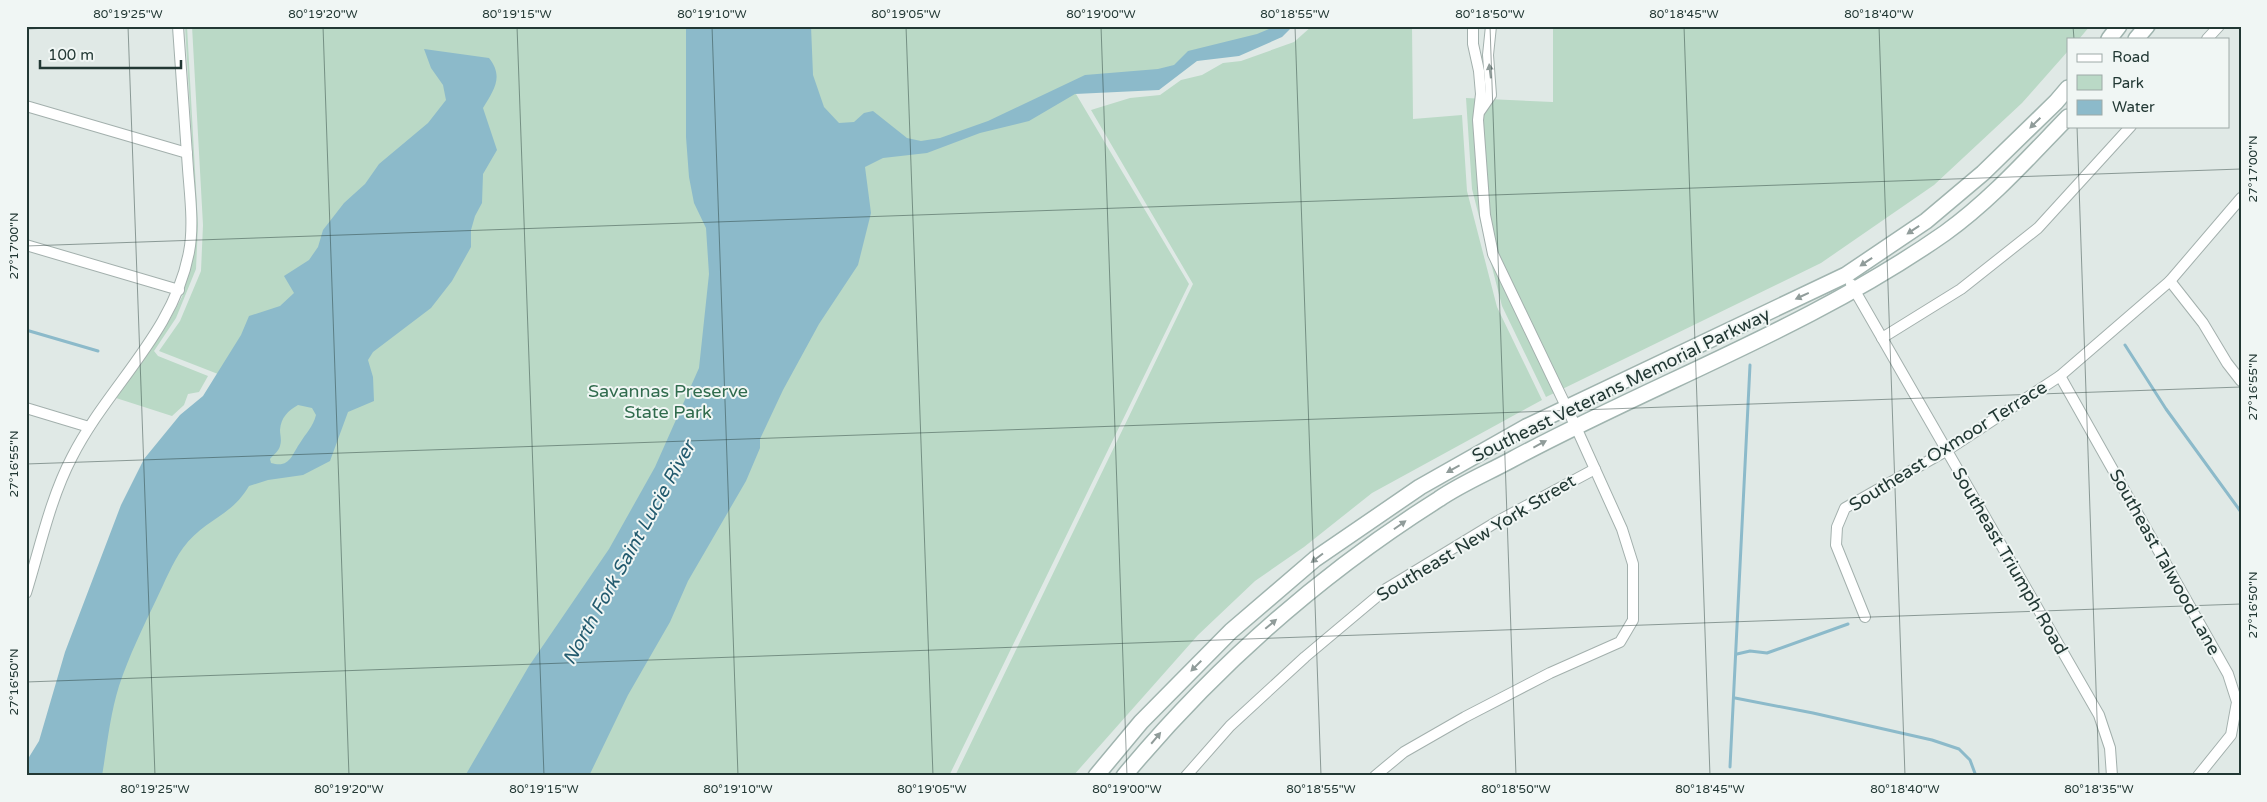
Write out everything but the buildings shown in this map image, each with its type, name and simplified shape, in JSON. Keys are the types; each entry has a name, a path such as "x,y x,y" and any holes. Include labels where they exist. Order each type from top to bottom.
{"main road":[{"path":"2110,38 2119,26"},
{"path":"2137,38 2147,26"},
{"name":"Southeast Veterans Memorial Parkway","path":"1096,776 1141,722 1231,631 1316,559 1420,487 1526,427 1846,275 1926,221 1983,173 2067,89"},
{"name":"Southeast Veterans Memorial Parkway","path":"1124,776 1160,733 1251,641 1334,571 1440,498 1575,425 1759,339 1854,290 1946,232 2003,185 2067,118"}],"street":[{"path":"26,593 56,492 72,457 89,427 161,325 179,290 190,251 191,209 178,26"},
{"path":"1374,776 1404,752 1465,717 1550,672 1620,642 1633,620 1633,564 1622,529 1575,425 1493,254 1485,215 1478,120 1481,94 1479,71 1473,44 1473,26"},
{"path":"1480,112 1491,95 1488,55 1491,26"},
{"path":"2209,38 2219,26"},
{"path":"26,106 187,153"},
{"path":"1882,338 1961,289 2038,228 2128,128"},
{"name":"Southeast Oxmoor Terrace","path":"1864,617 1836,545 1837,527 1845,508 1946,451 2060,376 2170,281 2241,198"},
{"path":"26,244 179,290"},
{"name":"Southeast Triumph Road","path":"1846,275 2099,715 2110,748 2112,776"},
{"path":"2170,281 2203,322 2227,363 2241,381"},
{"name":"Southeast Talwood Lane","path":"2060,376 2228,674 2237,702 2231,736 2198,776"},
{"path":"26,408 89,427"},
{"name":"Southeast New York Street","path":"1186,776 1237,720 1305,656 1386,589 1498,521 1595,468"}],"green space":[{"path":"185,26 187,26 198,225 196,269 176,318 154,351 158,356 208,376 199,392 188,394 184,405 172,416 116,398 165,328 182,297 194,251 196,209"},
{"name":"Savannas Preserve State Park","path":"192,26 1275,26 1265,39 1153,75 1073,89 1189,284 949,776 61,776 241,383 159,351 180,321 201,271 203,225"},
{"path":"1312,26 1412,26 1413,119 1462,115 1467,191 1497,307 1542,400 1372,493 1304,547 1255,581 1198,635 1073,776 955,776 1193,284 1091,110 1130,98 1160,95 1181,80 1202,75 1223,63 1241,61 1294,42"},
{"path":"1553,26 2090,26 2080,38 2067,38 2067,52 2022,103 1934,185 1821,263 1546,397 1502,306 1472,189 1466,98 1553,102"}],"water":[{"name":"North Fork Saint Lucie River","path":"686,26 811,26 813,75 824,107 839,123 854,122 864,113 873,111 907,138 921,141 940,138 988,121 1085,75 1158,69 1174,65 1188,51 1257,34 1276,26 1293,26 1282,37 1239,56 1197,61 1159,90 1075,94 1029,121 980,133 927,153 883,158 865,167 871,213 858,265 819,324 783,390 760,439 760,448 746,481 688,581 670,622 628,695 589,776 465,776 529,666 609,549 655,467 699,368 709,274 706,228 694,203 689,177 686,137"},
{"path":"424,49 489,58 494,65 497,77 494,89 483,108 497,150 483,174 482,203 475,216 471,230 471,247 452,281 431,308 373,352 368,360 373,377 374,401 348,412 330,461 303,475 268,480 249,486 234,505 199,531 183,548 175,560 119,686 113,708 102,776 26,776 26,762 39,741 65,652 121,505 144,459 180,415 203,396 241,335 249,316 280,306 294,293 284,276 309,260 318,247 323,230 344,203 365,184 379,164 428,123 446,100 443,85 431,68","holes":["298,405 312,408 316,415 313,423 290,459 282,464 271,463 270,459 280,446 280,430 286,415"]}],"waterway":[{"path":"26,330 98,351"},
{"path":"2125,345 2166,409 2241,512"},
{"path":"1730,767 1750,365"},
{"path":"1737,654 1750,651 1767,653 1848,624"},
{"path":"1735,698 1813,713 1932,740 1959,749 1970,760 1976,776"}]}
